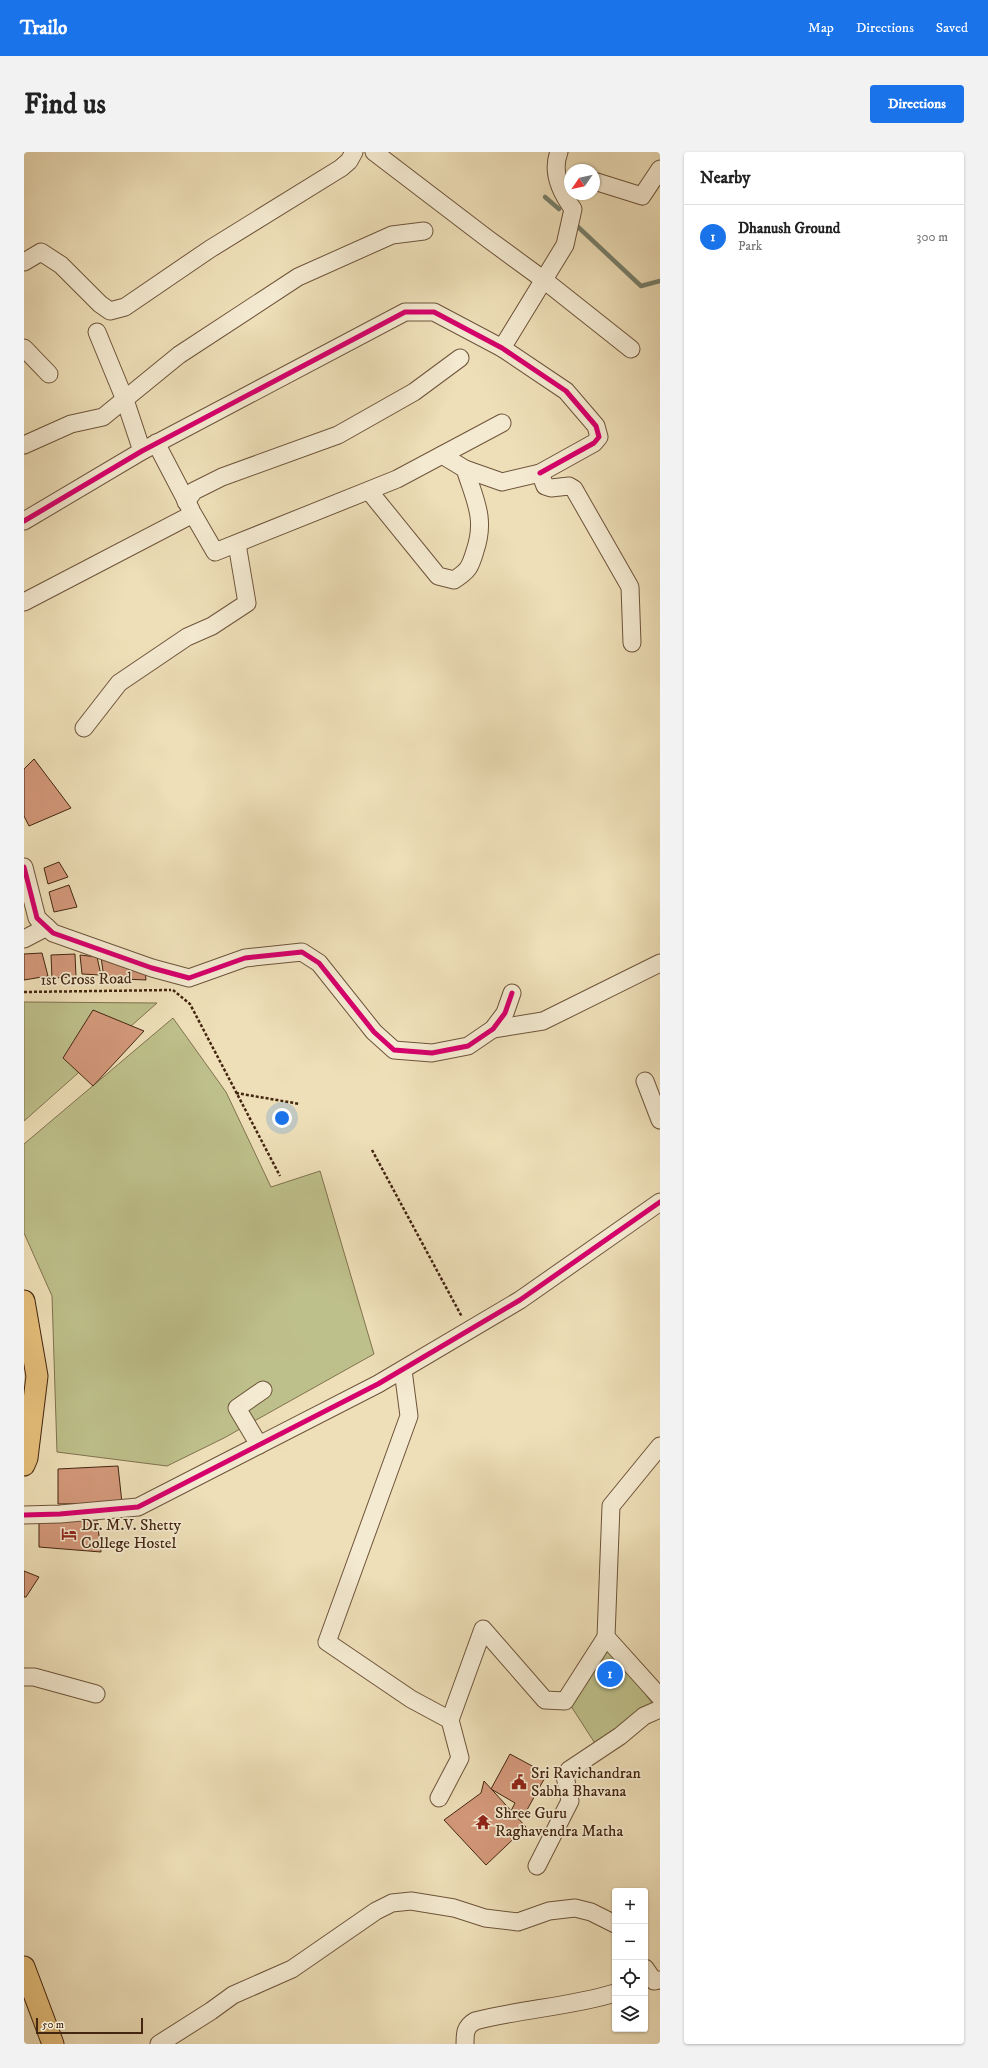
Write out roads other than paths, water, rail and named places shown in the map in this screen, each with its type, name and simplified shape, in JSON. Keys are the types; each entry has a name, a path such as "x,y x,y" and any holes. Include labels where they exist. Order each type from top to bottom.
{"main road":[{"path":"24,1301 37,1376 27,1458 24,1465"},
{"path":"24,1967 52,2044"}],"street":[{"path":"24,262 41,252 61,265 100,304 110,311 125,307 210,249 341,168 349,161 354,152"},
{"path":"374,152 482,235 544,280 631,349"},
{"path":"559,152 564,172 559,185 564,194"},
{"path":"600,183 642,196 660,169"},
{"path":"502,348 566,244 573,209 568,200"},
{"path":"24,445 71,424 104,417 179,355 298,277 392,235 424,231"},
{"path":"24,521 149,447 405,312 434,312 502,348 566,391 596,426 599,437 594,443 540,473 502,482 465,469 442,455"},
{"path":"97,332 125,400 149,447 190,508 216,552 397,479 502,423"},
{"path":"24,348 49,374"},
{"path":"24,602 190,508 194,491 222,477 338,435 414,392 460,358"},
{"path":"369,491 438,576 454,580 468,571 480,536 479,514 465,469"},
{"path":"540,473 545,486 551,488 569,486 574,489 615,558 630,587 632,643"},
{"path":"84,728 119,683 187,637 212,626 247,603 237,544"},
{"path":"24,867 37,918 53,933 138,963 190,978 245,958 302,952 320,963 374,1032 394,1050 432,1053 468,1046 493,1029 505,1013 512,993"},
{"path":"24,939 47,927"},
{"path":"493,1029 543,1021 660,963"},
{"path":"645,1081 660,1120"},
{"path":"24,1515 60,1514 138,1507 378,1384 402,1370 520,1300 660,1202"},
{"path":"402,1370 409,1416 327,1642 411,1699 450,1720"},
{"path":"259,1445 237,1408 263,1390"},
{"path":"439,1798 460,1758 450,1720 483,1629 545,1700 565,1701 606,1637 611,1506 660,1446"},
{"path":"606,1637 660,1697"},
{"path":"24,1677 34,1677 96,1694"},
{"path":"537,1866 570,1801 564,1776 569,1770 620,1736 644,1716 660,1709"},
{"path":"159,2044 233,1995 292,1969 376,1911 392,1903 411,1901 447,1907 484,1918 518,1922 549,1911 575,1908 591,1912 612,1922"},
{"path":"465,2044 465,2032 468,2026 475,2021 530,2010 582,2002 612,1994"}],"waterway":[{"path":"545,197 559,209"},
{"path":"576,225 641,286 660,281"}],"place":[{"name":"Dr. M.V. Shetty College Hostel","path":"69,1534"},
{"name":"Dhanush Ground","path":"610,1674"},
{"name":"Sri Ravichandran Sabha Bhavana","path":"519,1782"},
{"name":"Shree Guru Raghavendra Matha","path":"483,1822"}]}
